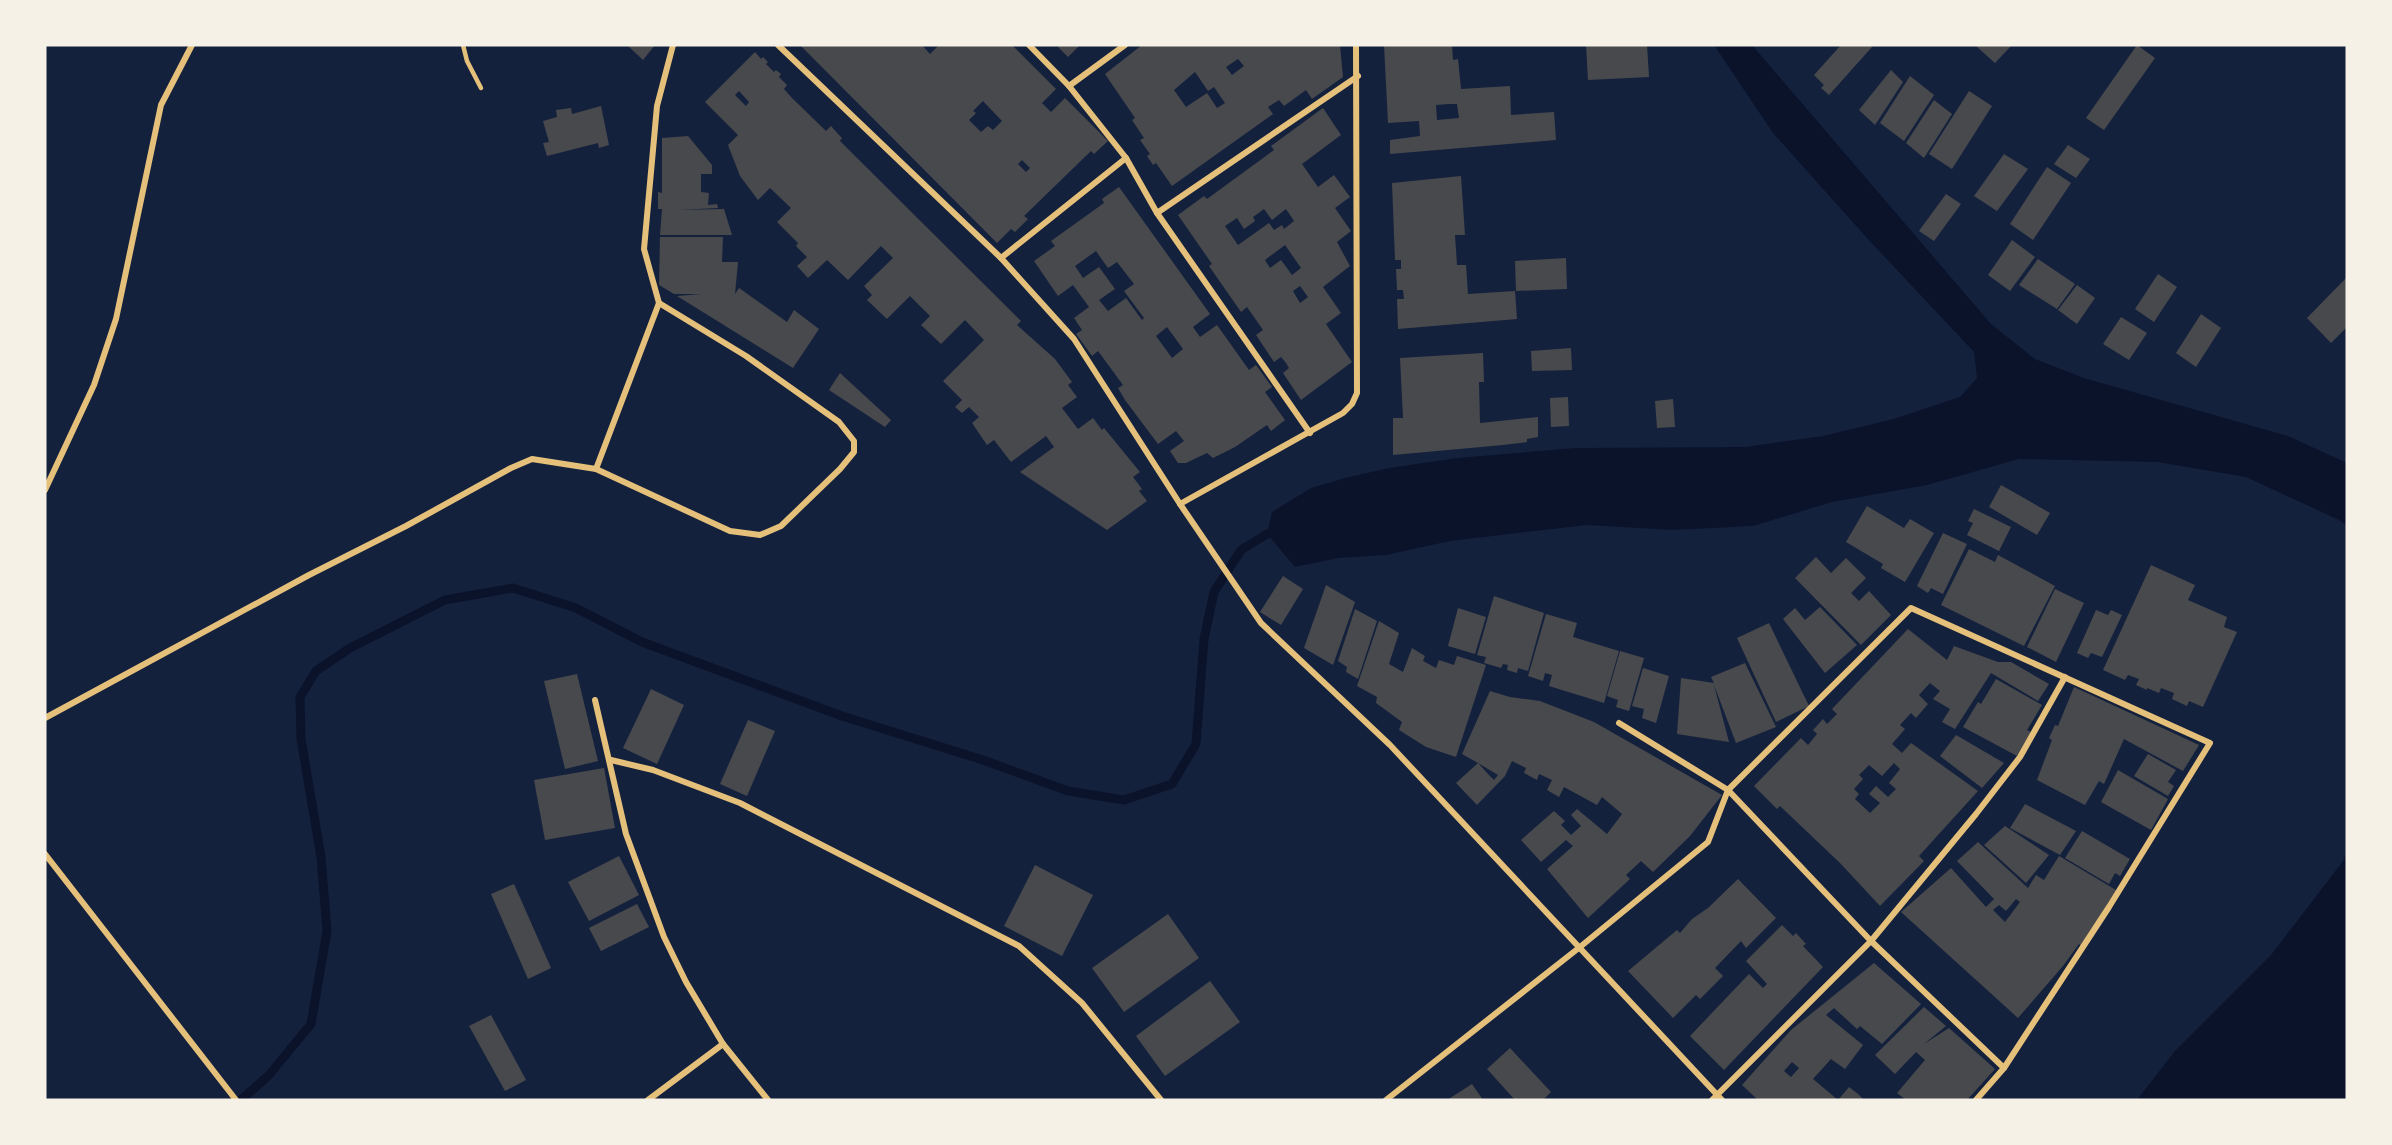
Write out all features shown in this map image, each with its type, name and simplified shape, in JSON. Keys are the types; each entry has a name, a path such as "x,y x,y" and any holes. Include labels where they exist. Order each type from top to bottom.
{"street":[{"path":"45,490 94,385 116,319 161,105 192,45"},
{"path":"596,469 659,303 644,249 657,106 673,45"},
{"path":"778,45 1001,258 1074,339 1260,623 1390,745 1717,1098 1871,940 1976,814 2020,757 2065,677"},
{"path":"1029,45 1069,86 1126,158 1157,213 1310,433"},
{"path":"1069,86 1125,45"},
{"path":"1180,504 1343,413 1352,404 1357,393 1358,76 1356,45"},
{"path":"1157,213 1358,76"},
{"path":"1001,258 1126,158"},
{"path":"45,718 309,575 532,459 596,469 730,531 760,535 781,526 840,469 854,452 854,441 839,422 746,356 659,303"},
{"path":"1386,1100 1580,948 1708,842 1728,790 1911,608 2210,743 2109,907 2004,1068 1976,1100"},
{"path":"596,700 626,834 664,937 686,982 723,1044 768,1100"},
{"path":"1619,723 1728,790 1871,940 2004,1068"},
{"path":"610,760 653,770 740,802 1018,946 1082,1003 1161,1100"},
{"path":"45,854 236,1100"},
{"path":"648,1100 723,1044"}],"lane":[{"path":"463,45 467,61 481,88"}],"water":[{"path":"1714,45 1752,45 1991,324 2035,359 2084,378 2288,436 2347,463 2347,526 2339,520 2246,477 2157,462 2019,459 1927,485 1832,502 1753,526 1672,530 1587,525 1450,541 1386,555 1338,558 1295,567 1267,534 1272,512 1311,488 1345,478 1389,468 1457,458 1575,448 1745,447 1823,436 1894,419 1960,397 1977,378 1974,352 1866,237 1773,133"},
{"path":"2347,851 2347,1100 2137,1100 2174,1052 2271,955 2343,861"}],"building":[{"path":"627,45 655,45 643,60"},
{"path":"800,45 922,45 930,54 939,45 1012,45 1056,89 1042,103 1051,112 1065,98 1108,141 1094,154 1091,151 1024,216 1028,219 1015,232 1011,229 997,243","holes":["983,101 1002,121 993,130 988,126 981,132 969,120 976,113 973,111","1022,160 1030,168 1026,172 1018,164"]},
{"path":"1060,45 1080,45 1068,57 1058,47"},
{"path":"1142,45 1340,45 1343,77 1312,99 1306,90 1284,106 1279,100 1268,107 1273,114 1172,186 1156,163 1153,165 1147,156 1150,154 1140,140 1144,138 1132,120 1135,118 1105,74","holes":["1238,59 1244,66 1232,75 1226,67","1195,72 1208,91 1214,87 1225,103 1217,108 1207,93 1186,107 1174,90"]},
{"path":"1384,45 1452,45 1453,60 1458,59 1461,89 1510,86 1511,115 1554,112 1556,140 1390,154 1390,140 1420,136 1419,121 1388,123","holes":["1457,104 1459,118 1437,120 1436,105"]},
{"path":"1586,45 1647,45 1649,77 1588,80"},
{"path":"1841,45 1870,45 1872,47 1829,95 1821,88 1824,85 1814,75"},
{"path":"1977,45 2012,45 1995,63"},
{"path":"2137,45 2155,58 2104,130 2086,118"},
{"path":"755,52 761,59 763,57 774,72 776,70 781,74 779,77 787,85 784,89 792,98 826,131 831,126 842,138 840,141 1021,321 1017,325 1055,359 1072,382 1068,385 1077,397 1062,408 1078,429 1093,418 1102,430 1104,428 1140,472 1133,477 1142,489 1139,491 1147,501 1107,530 1020,472 1054,447 1046,436 1011,462 994,440 987,445 972,423 979,417 969,407 962,413 955,407 962,400 943,381 984,340 965,320 941,344 921,325 930,316 910,296 887,319 867,300 872,295 864,286 893,258 881,246 848,280 827,260 808,278 797,266 807,257 796,246 798,243 777,222 791,208 770,188 758,200 740,176 728,145 738,135 705,102","holes":["739,91 749,102 746,106 735,95"]},
{"path":"1891,70 1903,82 1875,125 1859,110"},
{"path":"1910,76 1934,95 1904,141 1880,123"},
{"path":"1969,91 1992,106 1952,169 1929,154"},
{"path":"1934,100 1952,114 1924,158 1906,143"},
{"path":"601,106 609,145 599,148 598,143 547,156 543,143 549,142 543,121 557,117 556,110 571,108 572,114"},
{"path":"1323,108 1341,135 1302,164 1318,187 1334,175 1350,197 1335,208 1351,231 1337,242 1350,266 1323,287 1341,313 1326,324 1352,362 1301,400 1283,373 1289,368 1286,363 1281,357 1274,362 1256,335 1263,330 1247,307 1241,312 1209,266 1212,264 1178,215 1204,196 1207,199 1274,150 1271,146","holes":["1264,209 1272,220 1286,209 1294,221 1284,229 1282,225 1274,230 1269,223 1238,245 1225,226 1237,218 1244,229 1255,221 1253,217","1285,245 1301,268 1292,275 1281,260 1270,268 1265,260","1300,286 1308,297 1300,303 1293,291"]},
{"path":"688,136 712,165 712,174 701,174 701,192 709,193 708,205 717,204 718,208 678,210 724,209 732,235 660,235 662,209 658,209 658,192 662,193 662,138"},
{"path":"2068,145 2090,159 2076,178 2054,164"},
{"path":"2004,154 2028,169 1997,211 1974,196"},
{"path":"2047,167 2071,183 2033,240 2010,224"},
{"path":"1461,176 1465,235 1455,235 1457,265 1466,265 1468,294 1515,291 1517,319 1398,329 1397,299 1404,299 1403,290 1397,290 1396,269 1401,269 1401,260 1395,260 1392,183"},
{"path":"1119,187 1210,314 1193,327 1200,337 1217,325 1249,370 1256,365 1272,387 1265,392 1285,420 1271,431 1267,425 1235,447 1213,458 1207,453 1186,463 1178,463 1170,451 1184,441 1176,431 1158,444 1125,400 1118,388 1123,385 1098,351 1092,356 1076,334 1082,330 1074,318 1089,307 1073,285 1058,296 1034,261 1055,246 1051,241 1104,203 1102,199","holes":["1096,251 1108,268 1117,262 1134,284 1124,291 1144,318 1142,320 1126,298 1108,311 1099,300 1115,289 1099,267 1083,278 1075,266","1167,327 1183,349 1172,358 1156,336"]},
{"path":"1946,194 1961,204 1934,241 1919,231"},
{"path":"660,237 723,237 722,262 738,262 735,294 739,288 787,322 794,310 819,329 793,368 677,296 701,294 674,294 659,285"},
{"path":"2012,240 2035,257 2010,291 1988,275"},
{"path":"1566,258 1567,289 1516,291 1515,261"},
{"path":"2038,259 2075,284 2057,309 2019,285"},
{"path":"2158,274 2177,287 2154,322 2135,309"},
{"path":"2347,277 2347,327 2331,343 2307,318"},
{"path":"2077,285 2095,298 2077,324 2058,310"},
{"path":"2201,314 2221,328 2196,367 2176,353"},
{"path":"2121,317 2147,333 2129,360 2103,344"},
{"path":"1571,348 1572,370 1532,371 1531,351"},
{"path":"1483,353 1484,382 1479,382 1480,423 1538,417 1538,437 1527,439 1527,442 1503,445 1393,455 1393,418 1403,418 1400,358"},
{"path":"840,373 891,420 885,427 829,390"},
{"path":"1568,397 1569,426 1551,427 1550,398"},
{"path":"1673,399 1675,427 1657,428 1655,401"},
{"path":"2001,485 2050,513 2037,535 1989,507"},
{"path":"1867,506 1904,528 1910,519 1934,533 1905,582 1881,568 1883,564 1846,542"},
{"path":"1974,509 2011,527 1999,551 1967,535 1973,523 1968,521"},
{"path":"1943,533 1967,544 1943,594 1931,588 1928,593 1917,586"},
{"path":"1969,549 1995,562 1998,555 2055,586 2024,646 1941,605"},
{"path":"1816,557 1831,573 1846,558 1866,578 1851,593 1859,601 1869,591 1891,615 1861,645 1795,578"},
{"path":"2151,565 2195,585 2188,600 2227,617 2224,627 2237,632 2203,707 2189,701 2187,706 2172,699 2174,693 2161,688 2159,693 2147,688 2147,690 2136,685 2139,679 2128,675 2125,680 2103,670"},
{"path":"1283,576 1303,589 1281,625 1260,612"},
{"path":"1326,585 1355,602 1333,665 1304,648"},
{"path":"2055,589 2084,603 2056,662 2027,647"},
{"path":"1494,596 1544,613 1528,671 1518,668 1517,673 1507,670 1508,665 1503,664 1501,668 1484,663 1486,657 1477,655"},
{"path":"1820,607 1857,645 1825,673 1783,619 1795,608 1805,620"},
{"path":"1458,608 1486,617 1475,654 1448,646"},
{"path":"1355,609 1377,621 1358,679 1346,672 1347,667 1338,661"},
{"path":"2096,610 2108,615 2111,610 2122,615 2102,657 2091,653 2088,658 2077,653"},
{"path":"1546,614 1577,623 1573,637 1619,651 1604,703 1549,686 1552,675 1545,673 1543,681 1528,676"},
{"path":"1379,621 1399,633 1389,664 1403,672 1412,648 1425,656 1423,661 1436,668 1439,660 1454,665 1457,656 1486,665 1456,757 1426,747 1399,730 1402,722 1376,703 1377,697 1357,686"},
{"path":"1769,623 1809,706 1776,722 1737,638"},
{"path":"1908,629 1947,660 1954,646 1998,662 2011,662 2049,684 2038,701 1991,673 1955,729 1942,722 1950,709 1933,699 1940,691 1930,683 1919,695 1928,704 1916,718 1911,713 1900,725 1905,729 1892,744 1902,753 1911,743 1978,791 1919,856 1924,861 1880,906 1840,863 1780,806 1777,809 1754,786 1801,738 1808,745 1817,734 1813,730 1823,719 1827,724 1837,714 1832,709","holes":["1894,763 1900,769 1889,783 1896,789 1888,797 1876,786 1869,794 1880,803 1870,813 1855,799 1859,794 1854,789 1863,779 1859,775 1869,765 1882,776"]},
{"path":"1620,651 1644,658 1629,711 1616,707 1618,700 1607,696"},
{"path":"1745,663 1776,727 1736,743 1714,685 1729,742 1677,734 1681,678 1714,683 1711,677"},
{"path":"1643,668 1669,676 1656,723 1642,718 1644,709 1632,706"},
{"path":"577,674 598,761 565,769 544,681"},
{"path":"1996,679 2042,705 2027,730 2031,732 2017,756 1963,727 1978,702 1981,704"},
{"path":"2074,687 2199,745 2183,771 2124,739 2104,784 2099,781 2085,805 2037,780 2052,740 2049,738 2055,725 2058,726"},
{"path":"651,689 684,705 657,764 623,748"},
{"path":"1490,691 1510,697 1540,701 1594,722 1722,795 1690,836 1653,872 1641,861 1626,875 1630,879 1588,918 1547,869 1573,846 1566,840 1541,862 1521,840 1554,811 1565,821 1561,825 1571,835 1581,826 1571,815 1577,809 1607,834 1622,814 1602,797 1597,805 1564,787 1559,797 1547,790 1552,780 1539,774 1537,780 1524,773 1526,768 1512,761 1505,776 1477,805 1456,783 1478,763 1462,754","holes":["1478,763 1498,775 1494,780"]},
{"path":"748,720 775,731 747,796 720,784"},
{"path":"1956,735 2004,763 1982,788 1940,756"},
{"path":"2148,754 2176,770 2168,782 2174,786 2168,796 2134,776"},
{"path":"604,768 615,828 545,840 534,780"},
{"path":"2118,770 2168,799 2151,830 2101,802"},
{"path":"2025,804 2076,831 2060,855 2010,828"},
{"path":"2005,826 2049,855 2026,883 1984,845"},
{"path":"2082,831 2130,859 2120,876 2115,873 2109,884 2065,858"},
{"path":"1978,842 2028,888 2036,875 2044,880 2059,856 2116,890 2082,947 2079,944 2018,1018 1901,912 1951,868 1986,907 1994,899 1957,861","holes":["2016,899 2020,902 2005,922 1993,910 1999,905 2006,911"]},
{"path":"619,856 639,895 589,921 568,882"},
{"path":"1035,865 1093,895 1062,956 1004,926"},
{"path":"1738,879 1776,918 1746,948 1741,941 1715,968 1723,976 1700,999 1696,995 1673,1018 1628,971 1677,930 1680,933 1692,919 1708,908"},
{"path":"514,884 551,968 528,979 491,894"},
{"path":"637,904 649,927 601,951 589,928"},
{"path":"1168,914 1199,958 1124,1012 1092,968"},
{"path":"1782,925 1793,936 1796,933 1806,944 1803,946 1823,967 1724,1070 1690,1036 1749,974 1763,988 1767,984 1746,961"},
{"path":"1874,963 1921,1004 1882,1044 1860,1026 1857,1029 1834,1008 1826,1015 1863,1045 1845,1069 1831,1059 1813,1079 1838,1100 1758,1100 1742,1085 1791,1030","holes":["1792,1062 1799,1068 1791,1077 1784,1071"]},
{"path":"1210,981 1240,1022 1165,1076 1136,1036"},
{"path":"1924,1007 1946,1026 1924,1044 1949,1028 1995,1069 1967,1100 1906,1100 1897,1093 1925,1060 1916,1052 1895,1074 1875,1055"},
{"path":"491,1015 526,1080 505,1091 469,1026"},
{"path":"1510,1048 1551,1092 1543,1100 1515,1100 1487,1069"},
{"path":"1472,1084 1483,1100 1447,1100"},
{"path":"1849,1087 1858,1094 1864,1100 1838,1100"}],"waterway":[{"path":"241,1100 269,1075 311,1024 327,931 321,857 301,739 300,697 316,671 350,648 445,600 513,588 576,608 642,642 842,716 983,760 1068,791 1124,800 1172,784 1196,744 1204,639 1214,592 1241,550 1267,534 1278,531"}]}
